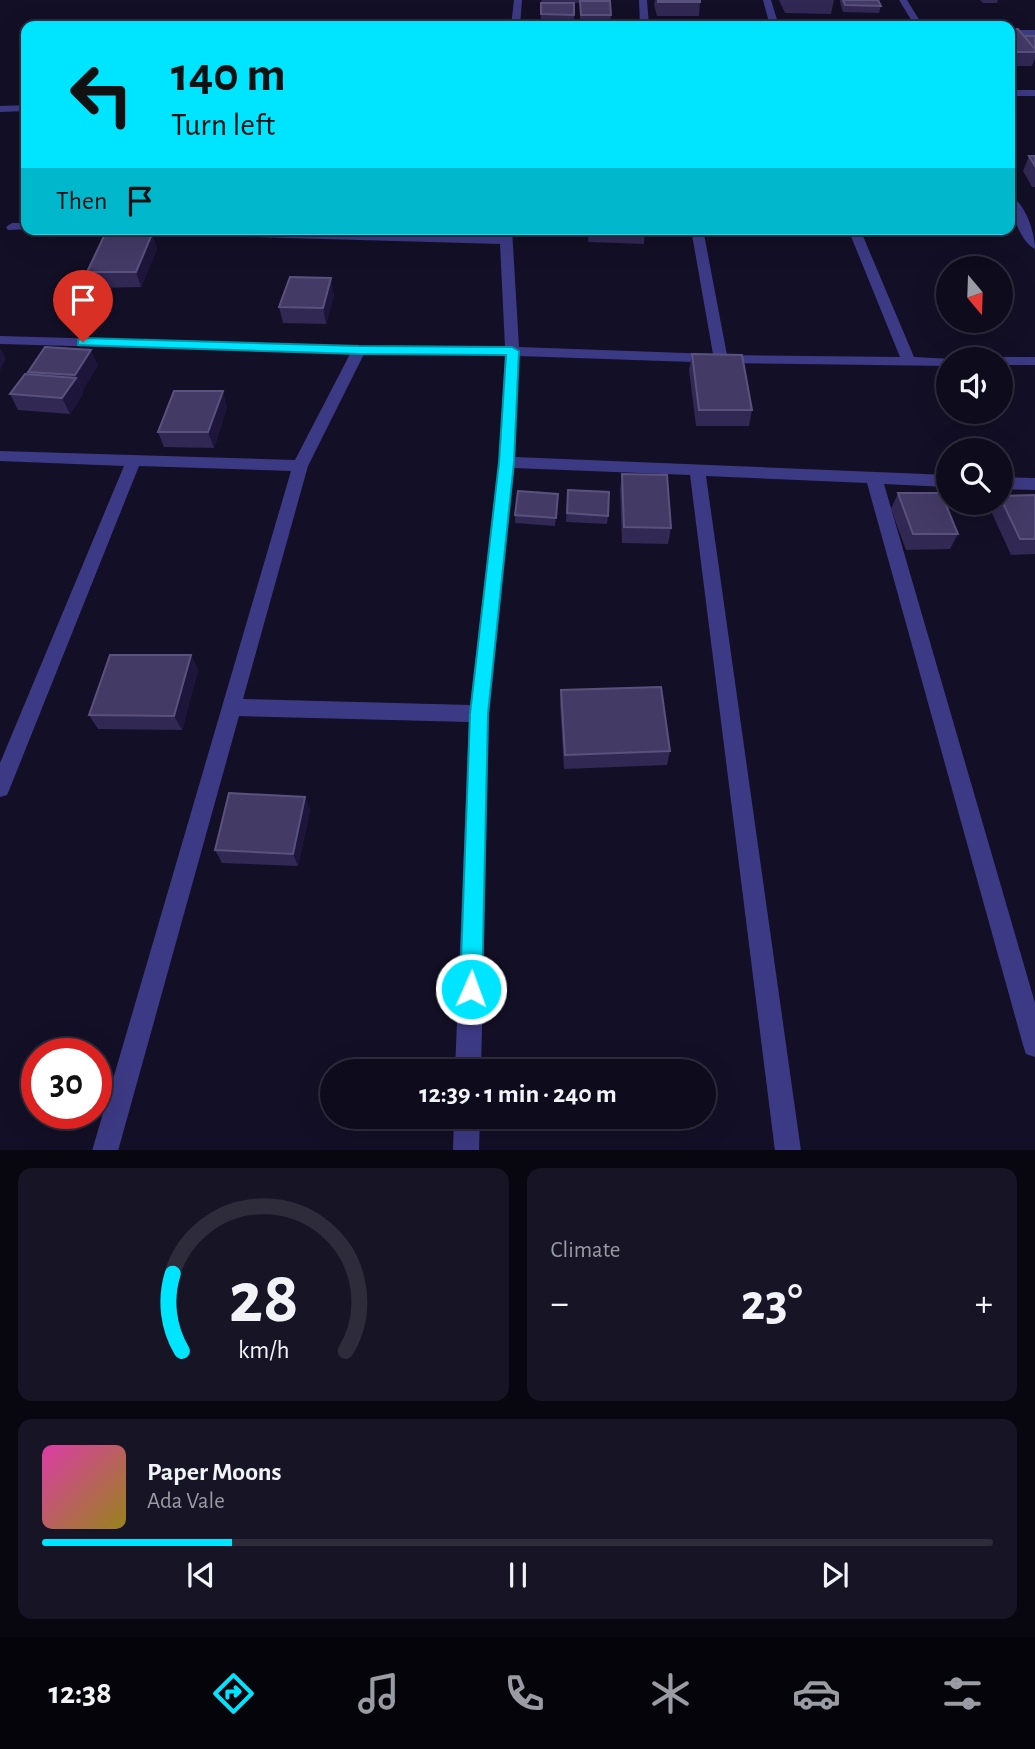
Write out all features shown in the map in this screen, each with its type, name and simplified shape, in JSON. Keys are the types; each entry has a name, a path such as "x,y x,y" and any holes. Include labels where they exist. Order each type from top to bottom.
{"street":[{"path":"517,21 519,0"},
{"path":"643,0 645,21"},
{"path":"767,0 773,21"},
{"path":"903,0 916,21"},
{"path":"1015,33 1035,33"},
{"path":"1015,93 1035,93"},
{"path":"0,109 21,108"},
{"path":"1015,208 1035,244"},
{"path":"12,227 21,227"},
{"path":"468,1059 479,714 507,462 512,351 506,235"},
{"path":"698,235 721,359"},
{"path":"856,235 909,362"},
{"path":"0,340 936,362"},
{"path":"105,1150 300,466 359,350"},
{"path":"1013,361 1035,361"},
{"path":"0,456 300,466"},
{"path":"0,788 134,460"},
{"path":"507,462 936,481"},
{"path":"697,470 788,1150"},
{"path":"874,478 1035,1045"},
{"path":"1013,483 1035,484"},
{"path":"231,707 479,714"},
{"path":"466,1150 467,1129"}],"building":[{"path":"700,0 700,2 658,2"},
{"path":"843,0 878,0 881,6 845,5"},
{"path":"580,1 610,1 611,15 581,15"},
{"path":"541,3 574,3 574,15 541,14"},
{"path":"1015,29 1018,29 1035,52 1015,52"},
{"path":"1024,36 1035,36 1035,49"},
{"path":"105,235 152,235 136,272 87,272"},
{"path":"290,277 331,278 323,308 279,307"},
{"path":"45,347 91,350 75,375 28,372"},
{"path":"692,354 742,355 752,410 699,410"},
{"path":"25,374 76,378 62,398 10,394"},
{"path":"174,391 223,391 208,432 158,432"},
{"path":"622,474 667,475 671,528 624,527"},
{"path":"568,490 609,492 608,516 567,513"},
{"path":"518,491 558,494 556,518 515,515"},
{"path":"898,493 936,493 936,515 950,515 958,534 913,534"},
{"path":"1035,495 1035,539 1020,539 1009,515 1013,515 1013,496"},
{"path":"110,655 191,655 174,716 89,715"},
{"path":"661,687 670,751 565,755 561,690"},
{"path":"229,793 305,797 293,854 215,850"}],"route":[{"path":"83,342 359,350 512,351 507,462 479,714 471,989"}]}
